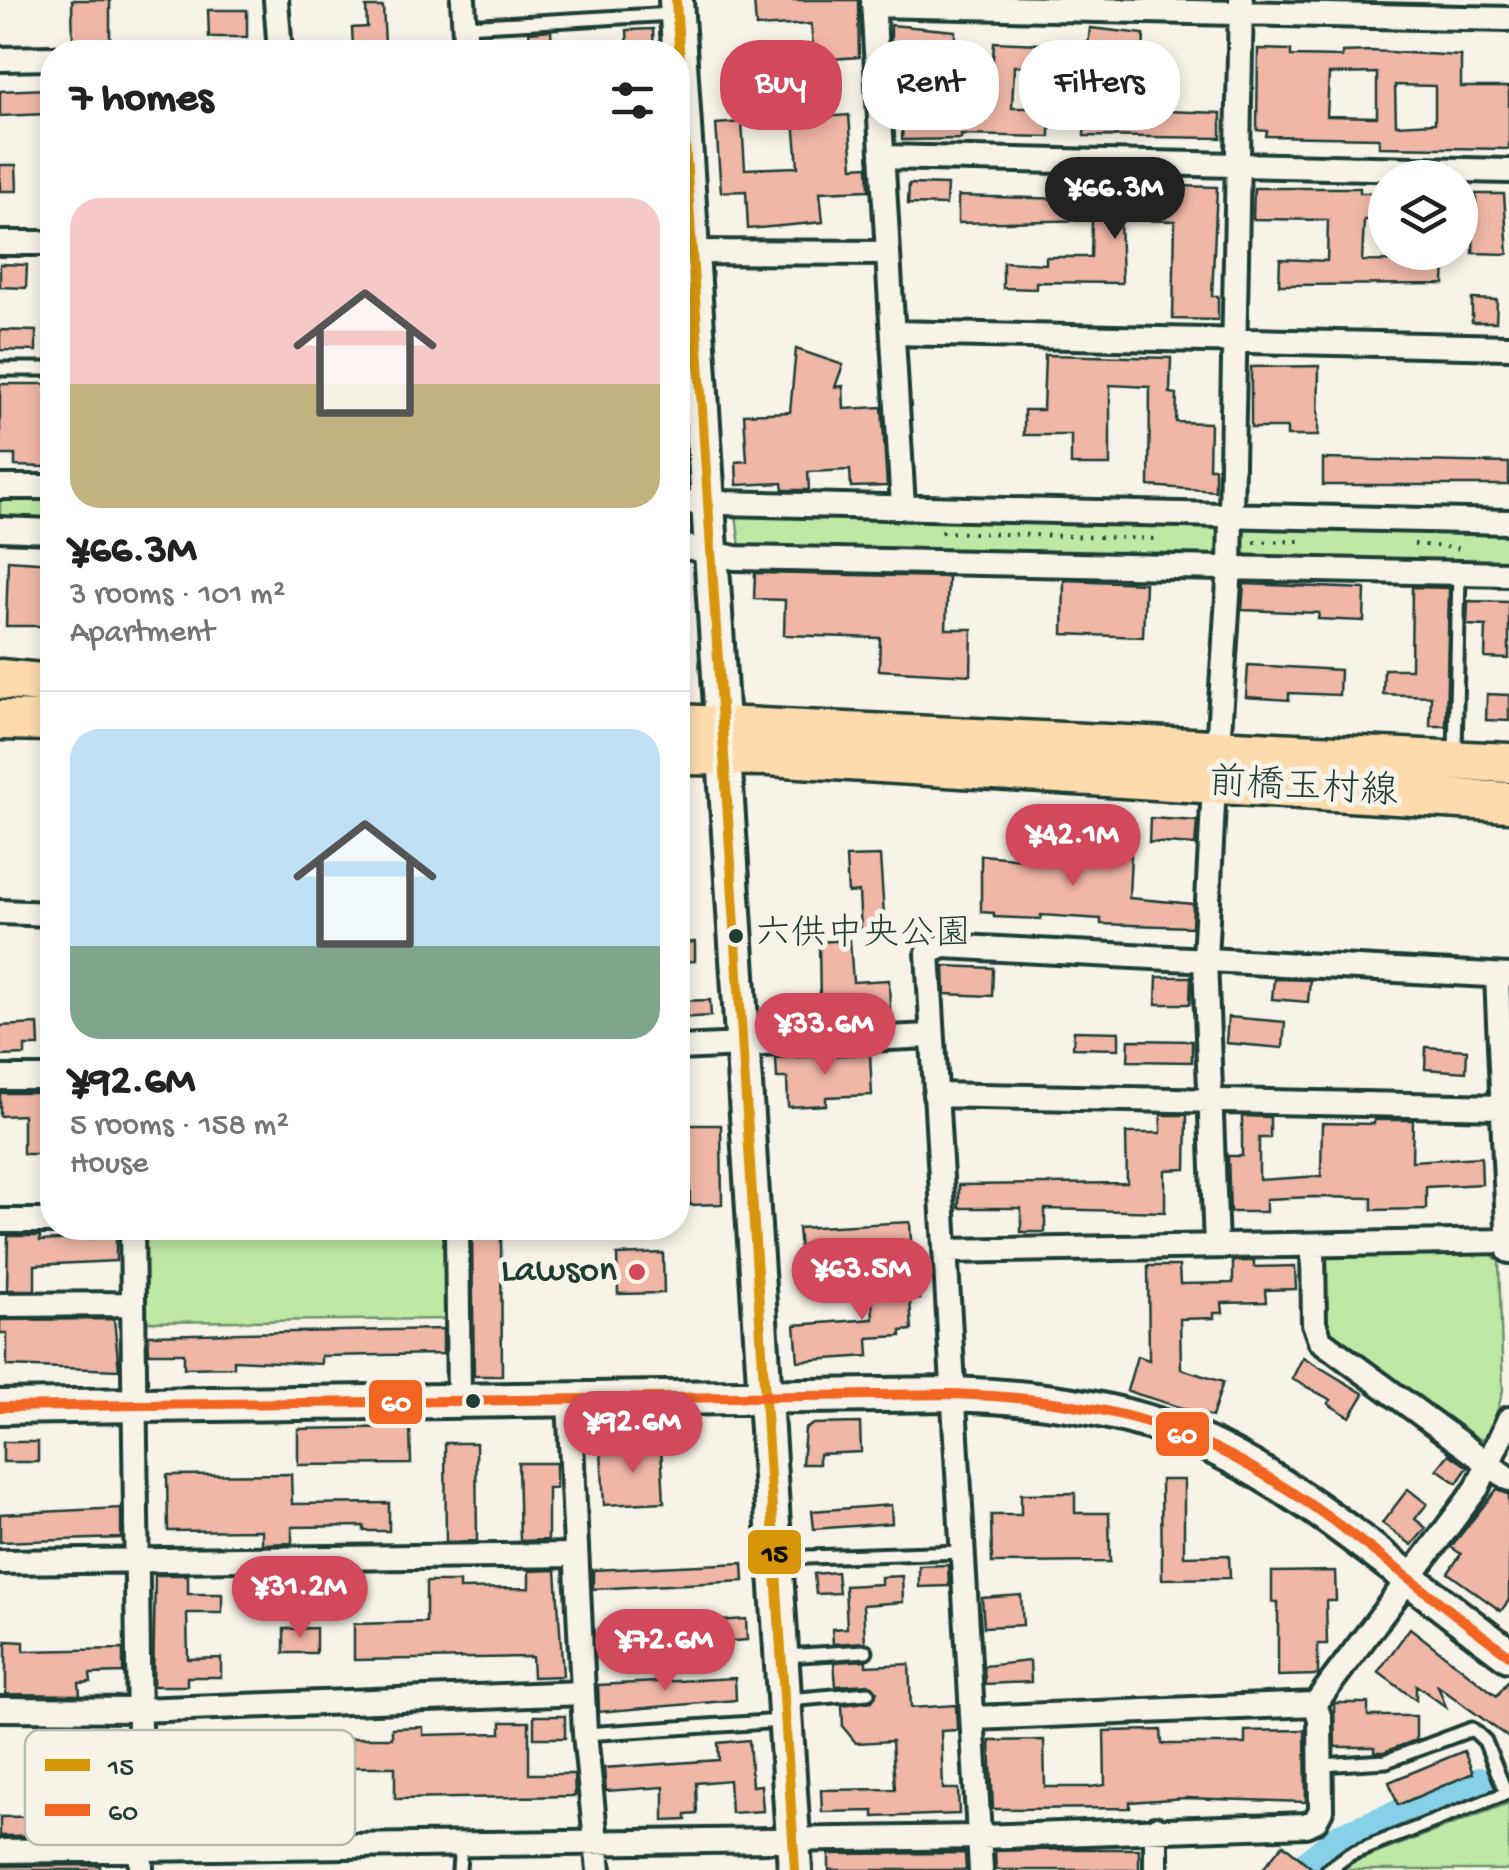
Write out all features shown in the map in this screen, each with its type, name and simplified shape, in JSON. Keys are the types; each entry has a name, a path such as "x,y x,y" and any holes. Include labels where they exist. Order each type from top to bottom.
{"main road":[{"path":"0,680 40,683"},
{"path":"0,720 40,721"},
{"name":"前橋玉村線","path":"690,728 768,756 1509,802"},
{"name":"前橋玉村線","path":"690,752 726,742 1218,748 1509,764"}],"street":[{"path":"276,0 279,40"},
{"path":"463,0 465,40"},
{"path":"904,507 873,3 1240,7 1509,19"},
{"path":"677,7 678,40"},
{"path":"1218,748 1230,568 1240,7"},
{"path":"0,59 40,58"},
{"path":"882,157 1509,171"},
{"path":"0,243 40,243"},
{"path":"690,252 888,254"},
{"path":"894,333 1509,346"},
{"path":"690,408 693,502 712,549 726,742 767,1398 778,1656 794,1854"},
{"path":"0,487 40,487"},
{"path":"693,502 904,507 950,521 1231,514 1509,522"},
{"path":"0,529 40,531"},
{"path":"690,546 735,558 1509,574"},
{"path":"1214,786 1205,958 1216,1246"},
{"path":"0,912 40,914"},
{"path":"981,1870 928,953 937,946 1503,976 1502,1107 1509,1251"},
{"path":"690,1047 931,1036"},
{"path":"0,1078 40,1078"},
{"path":"935,1096 1502,1107"},
{"path":"0,1221 40,1220"},
{"path":"132,1240 139,1730"},
{"path":"456,1240 459,1400"},
{"path":"946,1251 1508,1241"},
{"path":"1313,1244 1314,1323 1320,1340 1500,1472"},
{"path":"0,1305 132,1304"},
{"path":"0,1407 952,1394 1084,1406 1183,1434 1300,1498 1509,1655"},
{"path":"569,1400 585,1734 599,1870"},
{"path":"1315,1704 1408,1582 1500,1472 1509,1419"},
{"path":"0,1562 576,1554"},
{"path":"0,1709 139,1710 583,1693"},
{"path":"974,1718 1315,1704"},
{"path":"0,1851 142,1860 460,1844 597,1842 794,1854 980,1837 1311,1823 1321,1810 1320,1719 1315,1704"},
{"path":"1156,1828 1156,1870"}],"lane":[{"path":"464,26 677,7"},
{"path":"0,369 40,369"},
{"path":"1454,761 1460,573"},
{"path":"773,1558 962,1552"},
{"path":"778,1656 866,1651"},
{"path":"585,1734 782,1711 868,1693"},
{"path":"1321,1765 1380,1763 1472,1729 1485,1741 1507,1793 1350,1854 1328,1870"},
{"path":"459,1870 460,1844"}],"path":[{"path":"1154,514 1156,564"},
{"path":"948,561 950,521"},
{"path":"934,532 950,521 1156,539"},
{"path":"1230,542 1309,541"},
{"path":"1402,542 1477,550"}],"green space":[{"path":"0,496 40,497 40,520 0,519"},
{"path":"736,513 1213,526 1219,533 1220,551 1213,558 740,548"},
{"path":"1250,526 1509,532 1509,565 1251,560 1244,552 1242,532"},
{"path":"145,1240 446,1240 449,1319 146,1322"},
{"path":"1489,1252 1499,1261 1503,1391 1489,1438 1479,1439 1331,1335 1324,1323 1324,1260 1332,1253"},
{"path":"1509,1803 1509,1870 1342,1870 1346,1865"}],"building":[{"path":"72,0 110,0 110,40 73,40"},
{"path":"754,0 858,0 859,57 842,58 842,40 812,40 811,24 756,27"},
{"path":"366,7 383,7 385,40 353,40 352,28 367,27"},
{"path":"208,10 247,10 247,37 209,37"},
{"path":"891,25 955,31 955,40 891,40"},
{"path":"1090,28 1144,34 1144,40 1089,40"},
{"path":"653,29 653,40 627,40 627,30"},
{"path":"551,30 551,40 530,40 529,32"},
{"path":"999,42 1019,43 1012,108 1019,108 1019,130 1050,130 1050,137 961,135 961,139 902,140 902,130 999,130"},
{"path":"1258,49 1291,50 1291,56 1342,57 1342,52 1371,51 1461,56 1461,87 1509,87 1509,149 1379,147 1379,138 1266,136 1267,131 1257,130","holes":["1377,73 1377,117 1327,116 1329,74","1395,85 1435,86 1435,123 1396,125"]},
{"path":"40,89 40,114 0,116 0,91"},
{"path":"1180,112 1221,113 1221,138 1084,136 1084,130 1180,130"},
{"path":"849,115 853,167 868,166 869,190 820,192 823,222 748,229 746,191 721,192 716,124 720,124 720,130 743,130 745,169 798,167 795,130 842,130 842,116"},
{"path":"0,165 16,165 17,191 0,191"},
{"path":"909,184 947,185 946,205 908,204"},
{"path":"1174,186 1217,187 1212,296 1218,296 1218,320 1173,319 1175,221 1120,220 1122,283 1036,282 1036,289 1003,288 1003,262 1046,264 1046,257 1091,257 1092,220 958,223 958,196 1174,202"},
{"path":"1254,188 1360,188 1360,193 1368,193 1362,261 1368,261 1368,270 1445,270 1444,284 1279,285 1280,259 1327,261 1328,220 1253,219"},
{"path":"1478,194 1504,194 1508,254 1478,253"},
{"path":"0,264 27,265 26,288 0,287"},
{"path":"1472,299 1497,300 1496,322 1472,322"},
{"path":"0,330 36,331 36,351 0,350"},
{"path":"796,349 843,365 835,387 843,386 844,409 882,407 887,486 851,487 850,470 808,472 809,490 783,490 782,483 737,485 736,462 747,461 744,414 790,412"},
{"path":"1045,355 1171,358 1170,393 1177,394 1176,422 1210,423 1209,468 1215,468 1215,491 1149,486 1150,387 1110,385 1110,465 1071,465 1071,435 1024,435 1024,410 1043,410"},
{"path":"1319,366 1318,436 1287,436 1287,428 1251,428 1251,367"},
{"path":"0,384 40,384 40,467 15,466 15,455 0,455"},
{"path":"1323,459 1509,463 1509,485 1323,485"},
{"path":"8,560 40,562 40,626 6,626"},
{"path":"755,573 948,577 946,629 972,629 971,675 879,670 880,638 784,635 785,600 754,599"},
{"path":"1064,580 1145,583 1143,637 1063,634"},
{"path":"1244,584 1365,589 1364,621 1318,619 1319,613 1242,610"},
{"path":"1412,587 1449,588 1446,726 1430,726 1431,696 1383,694 1384,669 1411,669"},
{"path":"1468,601 1509,602 1509,659 1485,658 1486,626 1467,625"},
{"path":"1248,665 1340,670 1339,695 1289,693 1289,700 1246,697"},
{"path":"1487,694 1509,695 1509,721 1486,720"},
{"path":"1150,818 1197,821 1195,845 1149,842"},
{"path":"1034,847 1131,853 1129,898 1193,904 1192,927 1101,924 1101,919 1041,915 1041,919 994,917 994,913 981,912 981,855 1033,860"},
{"path":"880,856 885,930 861,931 859,892 848,893 846,857"},
{"path":"850,940 853,982 889,980 890,1009 820,1007 819,942"},
{"path":"690,942 695,942 695,961 690,961"},
{"path":"944,966 993,968 992,996 945,994"},
{"path":"1157,977 1191,977 1190,1004 1156,1004"},
{"path":"1274,979 1310,980 1308,1002 1272,999"},
{"path":"710,1000 711,1016 690,1017 690,1001"},
{"path":"1228,1017 1285,1022 1283,1048 1226,1043"},
{"path":"38,1024 39,1046 25,1046 25,1055 0,1056 0,1026"},
{"path":"1074,1031 1119,1032 1119,1049 1073,1048"},
{"path":"1129,1040 1192,1041 1192,1062 1128,1061"},
{"path":"1426,1047 1467,1050 1466,1072 1425,1069"},
{"path":"870,1054 872,1095 826,1097 826,1105 788,1107 787,1078 777,1078 776,1058"},
{"path":"0,1093 40,1093 40,1154 23,1154 23,1115 0,1116"},
{"path":"1161,1115 1187,1115 1186,1169 1165,1170 1165,1212 1045,1209 1045,1232 1021,1232 1021,1208 959,1208 959,1185 1127,1183 1126,1133 1161,1133"},
{"path":"1242,1116 1270,1117 1270,1138 1259,1138 1259,1180 1321,1176 1322,1123 1413,1120 1412,1161 1481,1157 1482,1184 1426,1187 1426,1209 1372,1210 1372,1198 1312,1197 1266,1199 1266,1212 1230,1212 1228,1156 1242,1156"},
{"path":"690,1125 721,1125 722,1204 690,1205"},
{"path":"910,1222 911,1242 800,1250 798,1228"},
{"path":"8,1236 40,1236 40,1241 116,1240 116,1261 35,1265 35,1290 7,1290"},
{"path":"472,1240 501,1240 502,1376 474,1376"},
{"path":"663,1253 664,1293 618,1294 617,1255"},
{"path":"1233,1261 1254,1261 1254,1267 1295,1266 1296,1289 1265,1290 1266,1302 1222,1303 1223,1313 1214,1313 1214,1318 1180,1319 1181,1369 1223,1382 1212,1417 1127,1391 1137,1356 1149,1360 1148,1266 1179,1266 1180,1284 1233,1283"},
{"path":"919,1274 920,1299 910,1300 912,1330 901,1331 901,1336 868,1338 869,1356 798,1361 795,1325 873,1319 871,1278"},
{"path":"114,1319 119,1370 7,1366 7,1333 0,1333 0,1320"},
{"path":"443,1329 443,1354 321,1356 321,1364 234,1360 234,1367 184,1368 184,1353 149,1353 148,1335"},
{"path":"1303,1357 1364,1394 1350,1417 1328,1404 1331,1400 1292,1379"},
{"path":"860,1423 861,1452 819,1454 819,1464 802,1464 805,1429 814,1424"},
{"path":"410,1427 411,1464 298,1465 298,1429"},
{"path":"3,1442 38,1442 38,1462 3,1462"},
{"path":"445,1443 476,1443 477,1541 446,1542"},
{"path":"661,1447 664,1502 604,1505 601,1451"},
{"path":"1449,1454 1468,1467 1457,1483 1437,1469"},
{"path":"518,1463 556,1463 556,1488 548,1488 548,1540 520,1541"},
{"path":"291,1474 292,1504 389,1503 389,1531 364,1531 364,1526 292,1527 292,1543 262,1544 262,1530 168,1531 167,1475"},
{"path":"1161,1480 1184,1480 1184,1556 1229,1555 1230,1578 1162,1579"},
{"path":"1408,1489 1427,1504 1415,1519 1426,1528 1412,1545 1382,1523"},
{"path":"1497,1489 1509,1495 1509,1600 1501,1611 1448,1573 1461,1554 1451,1547"},
{"path":"1075,1493 1075,1513 1109,1513 1110,1562 992,1563 991,1515 1021,1515 1021,1494"},
{"path":"891,1505 892,1523 814,1529 812,1511"},
{"path":"121,1508 121,1538 0,1542 0,1514"},
{"path":"743,1563 744,1581 593,1589 593,1570"},
{"path":"948,1565 949,1586 919,1587 919,1566"},
{"path":"556,1570 563,1676 533,1677 532,1657 354,1660 354,1624 426,1622 426,1582 459,1582 459,1589 529,1588 529,1571"},
{"path":"1335,1571 1336,1601 1326,1601 1327,1644 1318,1644 1318,1675 1278,1676 1278,1602 1272,1602 1272,1572"},
{"path":"837,1572 839,1593 816,1594 814,1574"},
{"path":"155,1575 188,1575 188,1594 222,1594 222,1613 187,1613 188,1659 221,1658 221,1677 187,1677 187,1686 153,1686"},
{"path":"902,1576 903,1602 863,1605 865,1642 833,1644 832,1629 847,1628 845,1586 881,1584 881,1577"},
{"path":"1021,1595 1023,1625 984,1627 982,1598"},
{"path":"746,1619 747,1640 647,1647 647,1643 599,1645 598,1629"},
{"path":"316,1628 316,1653 284,1653 284,1629"},
{"path":"1410,1628 1497,1696 1509,1680 1509,1738 1438,1686 1446,1707 1416,1685 1416,1700 1378,1672"},
{"path":"6,1641 24,1642 24,1651 123,1649 123,1673 90,1674 91,1682 79,1683 80,1695 6,1694"},
{"path":"866,1660 866,1666 909,1664 911,1708 956,1705 957,1730 941,1731 943,1789 958,1789 959,1814 874,1817 874,1811 822,1812 821,1790 895,1789 892,1741 856,1743 843,1727 842,1705 872,1701 877,1691 868,1684 836,1686 834,1662"},
{"path":"1030,1661 1031,1682 985,1684 984,1666"},
{"path":"735,1678 736,1700 599,1712 598,1685"},
{"path":"1334,1703 1368,1703 1368,1716 1416,1716 1416,1740 1384,1752 1375,1752 1375,1747 1335,1747"},
{"path":"534,1716 565,1716 565,1738 534,1738"},
{"path":"501,1722 529,1722 529,1774 574,1774 575,1796 395,1799 395,1767 355,1767 355,1738 392,1738 392,1728 423,1727 423,1735 501,1733"},
{"path":"1161,1730 1162,1744 1245,1744 1245,1731 1305,1730 1306,1802 1185,1798 1130,1802 1130,1808 993,1809 990,1741 1044,1740 1045,1787 1090,1787 1105,1785 1104,1731"},
{"path":"749,1740 752,1786 761,1785 763,1811 731,1813 729,1780 696,1783 697,1814 686,1815 686,1820 664,1821 664,1787 606,1791 604,1768 719,1760 718,1743"},
{"path":"1464,1751 1473,1773 1398,1805 1389,1782"},
{"path":"0,1817 25,1817 25,1836 0,1836"},
{"path":"1283,1844 1314,1870 1262,1870"},
{"path":"1139,1849 1139,1870 996,1870 995,1851"},
{"path":"965,1853 966,1870 829,1870 829,1854"},
{"path":"100,1865 100,1870 0,1870 0,1866"}],"waterway":[{"path":"1309,1870 1343,1842 1481,1787"}],"transit line":[{"name":"15","path":"676,0 679,40"},
{"name":"15","path":"690,220 795,1870"},
{"name":"60","path":"0,1407 952,1394 1069,1404 1155,1424 1226,1453 1310,1504 1509,1655"}],"place":[{"name":"六供中央公園","path":"736,936"},
{"name":"Lawson","path":"637,1272"}]}
